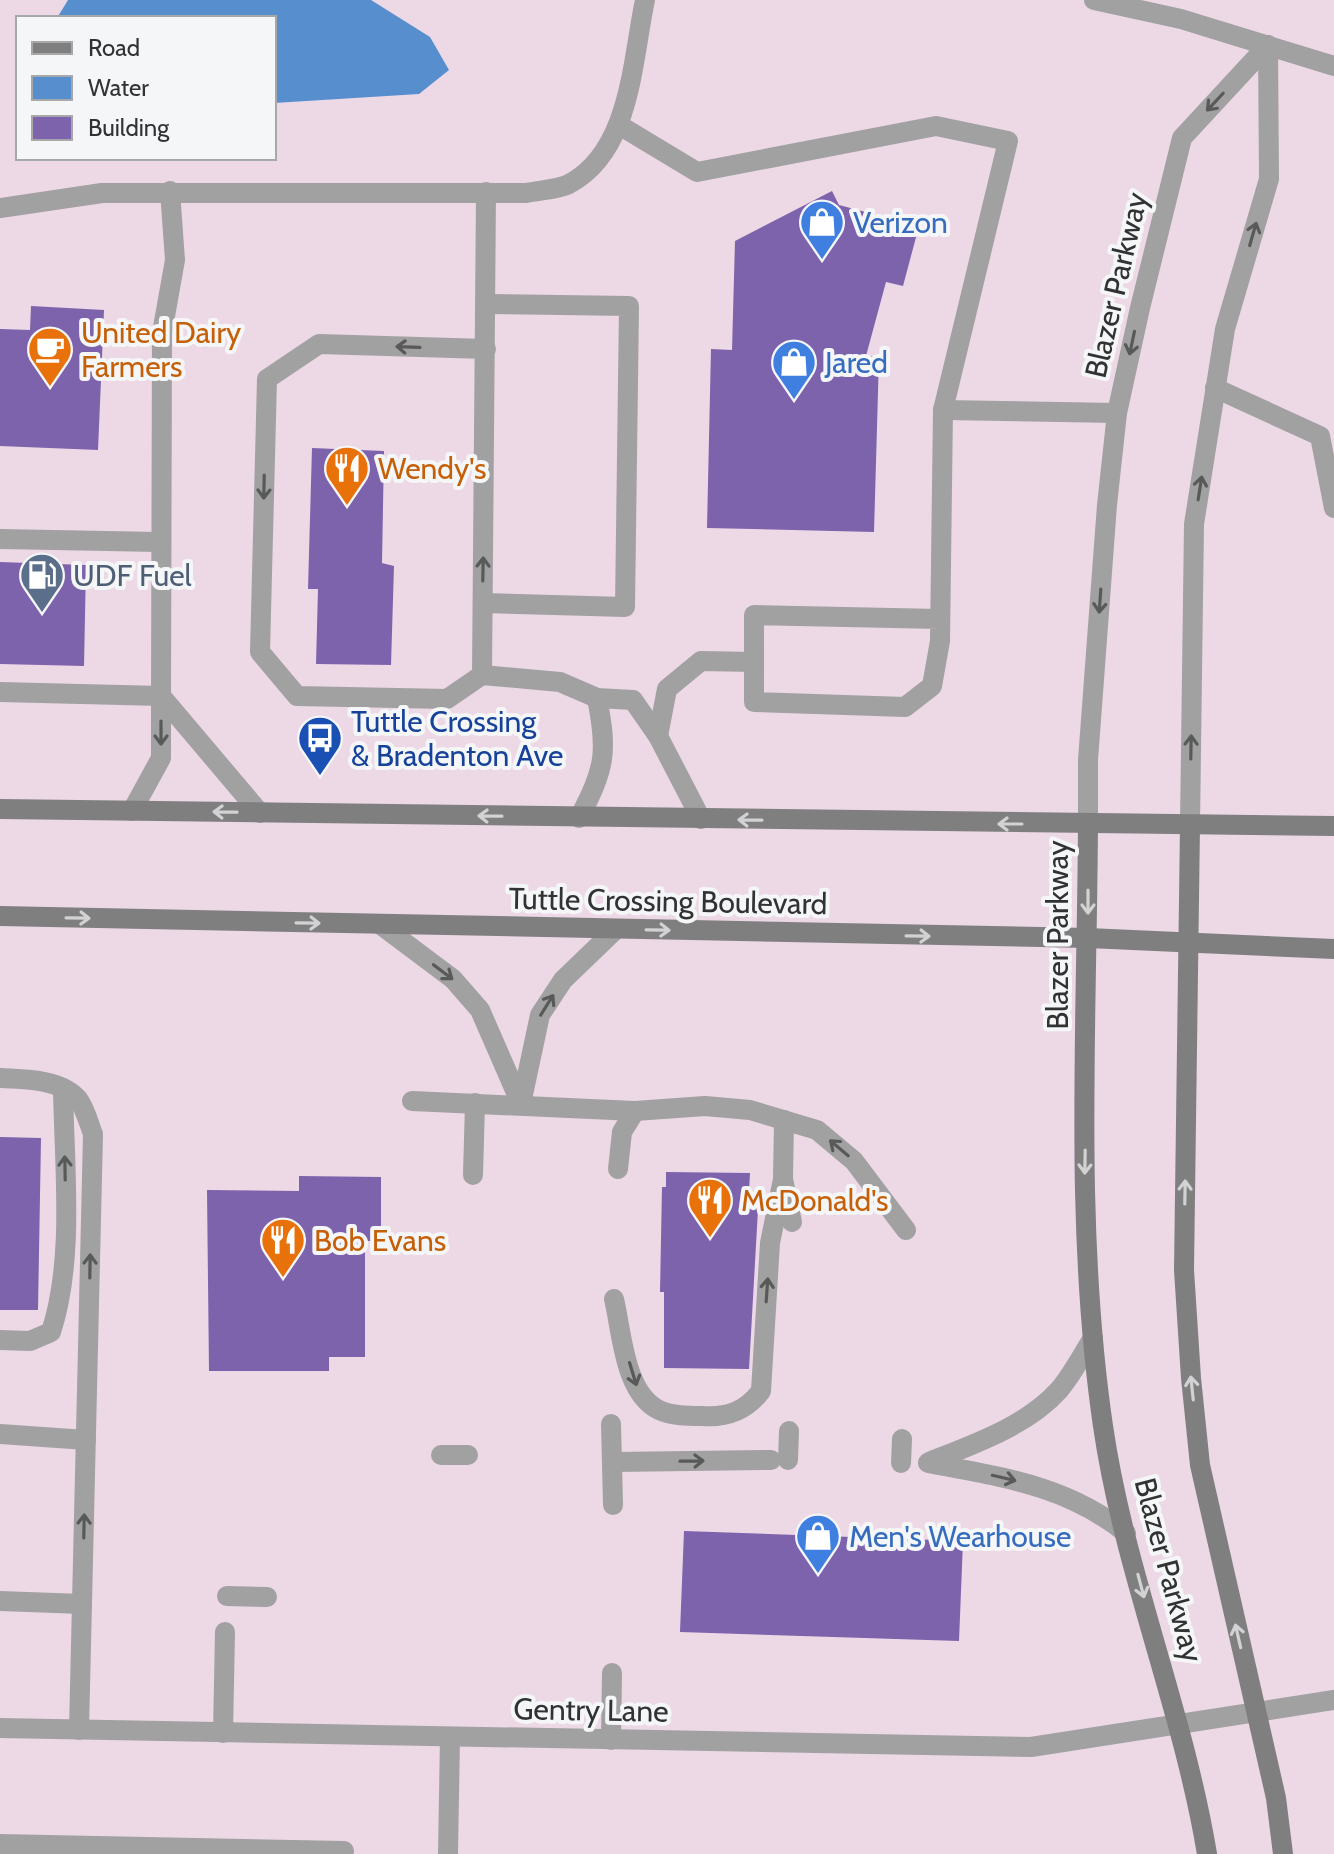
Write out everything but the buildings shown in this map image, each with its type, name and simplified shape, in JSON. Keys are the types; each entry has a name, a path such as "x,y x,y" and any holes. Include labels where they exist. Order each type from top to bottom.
{"main road":[{"path":"0,809 1334,826"},
{"name":"Blazer Parkway","path":"1088,824 1084,1201 1093,1338 1103,1428 1126,1533 1179,1725 1207,1854"},
{"name":"Blazer Parkway","path":"1190,825 1184,1270 1191,1378 1200,1465 1276,1798 1283,1854"},
{"name":"Tuttle Crossing Boulevard","path":"0,916 1088,938 1334,949"}],"street":[{"path":"0,208 102,193 526,193 568,185 597,161 619,125 645,0"},
{"path":"1094,0 1181,19 1334,66"},
{"name":"Blazer Parkway","path":"1190,825 1194,524 1225,329 1269,179 1268,45"},
{"name":"Blazer Parkway","path":"1088,824 1088,760 1117,413 1182,138 1268,45"},
{"path":"619,125 697,172 936,126 1008,141 943,410 940,619 932,686 905,707 754,702 754,615 940,619"},
{"path":"132,811 161,758 159,542 162,333 175,260 170,191"},
{"path":"482,675 486,192"},
{"path":"483,603 625,607 629,306 487,304"},
{"path":"486,349 319,344 267,379 260,652 297,696 447,699 482,675 560,682 597,698 633,700 658,736 701,819"},
{"path":"1215,388 1327,439 1334,508"},
{"path":"943,410 1117,413"},
{"path":"0,539 159,542"},
{"path":"658,736 667,689 701,661 754,662"},
{"path":"0,692 161,696 260,813"},
{"path":"579,818 600,777 604,752 597,698"},
{"path":"381,925 453,979 480,1010 521,1104"},
{"path":"521,1104 540,1015 563,980 615,930"},
{"path":"0,1078 28,1079 63,1088 78,1099 93,1134 79,1730"},
{"path":"0,1340 30,1341 51,1332 61,1301 65,1178 63,1088"},
{"path":"412,1101 635,1111 705,1106 750,1110 817,1130 854,1161 906,1230"},
{"path":"473,1175 475,1103"},
{"path":"618,1169 622,1132 635,1111"},
{"path":"614,1299 634,1385 657,1410 715,1417 748,1408 761,1391 770,1243 783,1179 784,1120"},
{"path":"783,1179 792,1222"},
{"path":"1093,1338 1060,1389 1046,1402 984,1441 928,1463 1056,1491 1099,1511 1126,1533"},
{"path":"611,1424 613,1505"},
{"path":"614,1462 779,1460 789,1431"},
{"path":"0,1434 86,1440"},
{"path":"901,1463 902,1439"},
{"path":"441,1455 468,1455"},
{"path":"227,1596 267,1597"},
{"path":"0,1601 82,1604"},
{"path":"223,1733 225,1632"},
{"path":"611,1740 612,1673"},
{"name":"Gentry Lane","path":"0,1728 1031,1747 1334,1700"},
{"path":"448,1854 450,1737"},
{"path":"0,1844 344,1851 343,1854"}],"shaded area":[{"path":"0,0 1334,0 1334,1854 0,1854"}],"water":[{"path":"68,0 371,0 430,37 449,70 419,94 276,103 276,16 58,16"}],"place":[{"name":"Verizon","path":"822,261"},
{"name":"United Dairy Farmers","path":"50,388"},
{"name":"Jared","path":"794,401"},
{"name":"Wendy's","path":"347,507"},
{"name":"UDF Fuel","path":"42,614"},
{"name":"Tuttle Crossing & Bradenton Ave","path":"320,777"},
{"name":"McDonald's","path":"710,1239"},
{"name":"Bob Evans","path":"283,1279"},
{"name":"Men's Wearhouse","path":"818,1575"}]}
